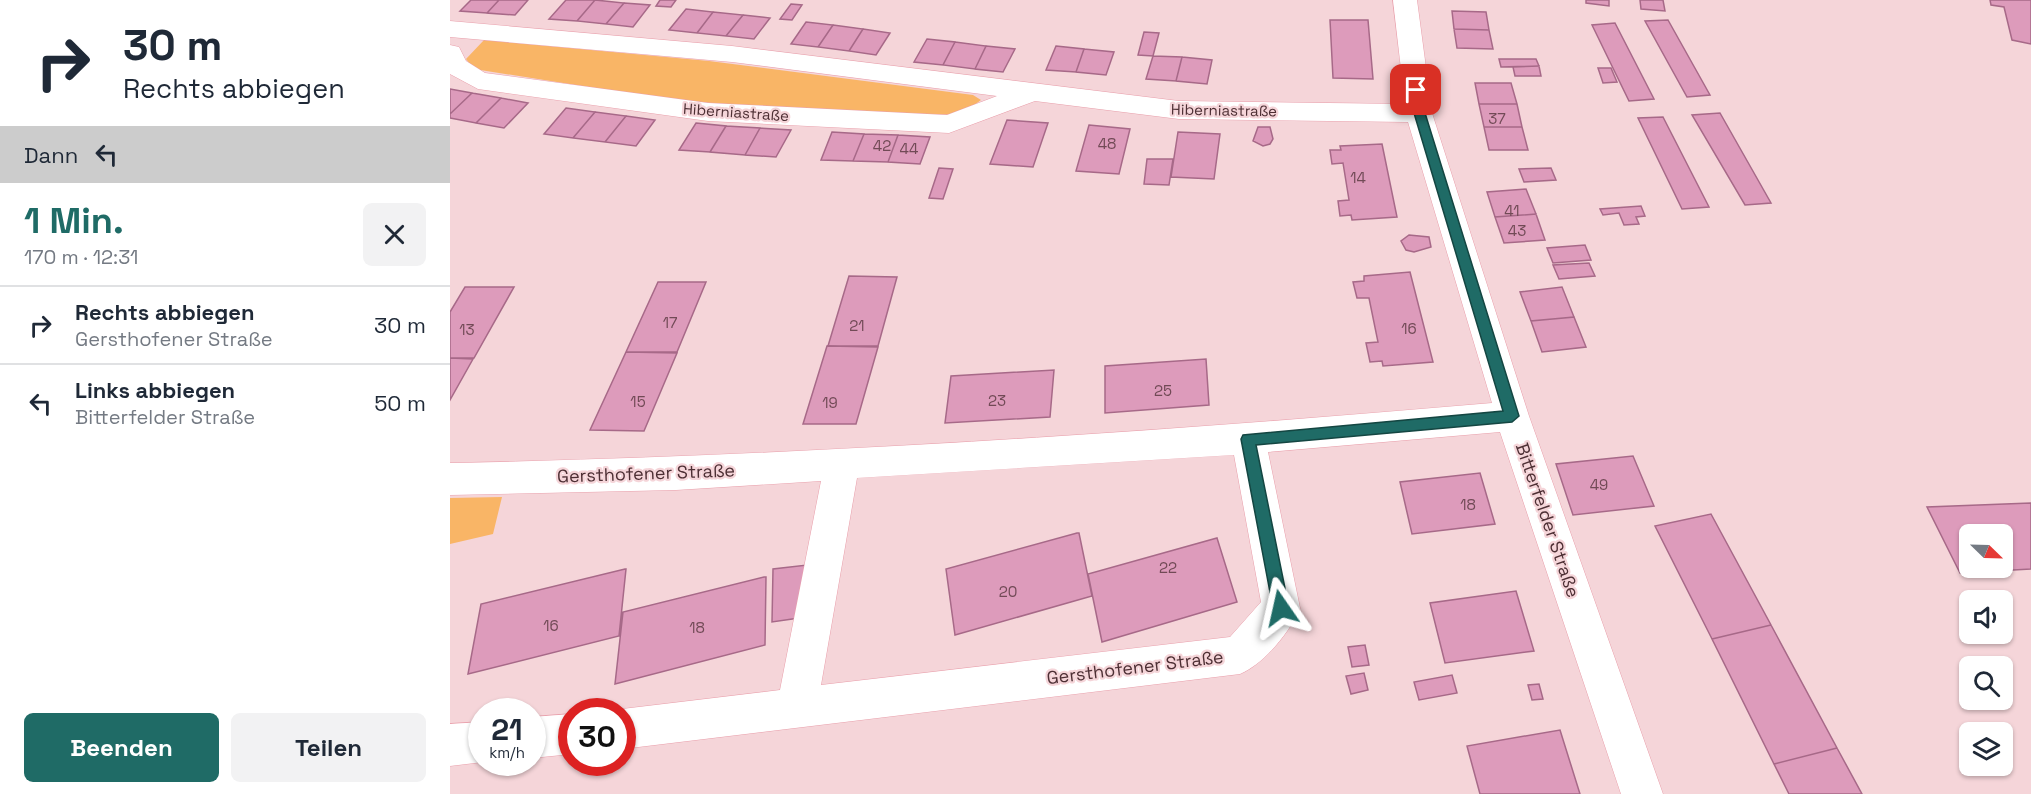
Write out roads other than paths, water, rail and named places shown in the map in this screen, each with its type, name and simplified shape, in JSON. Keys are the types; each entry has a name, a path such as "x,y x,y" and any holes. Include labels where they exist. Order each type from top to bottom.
{"street":[{"name":"Bitterfelder Straße","path":"1405,0 1419,113 1512,416 1642,794"},
{"name":"Hiberniastraße","path":"450,30 732,54 1179,110 1419,113"},
{"name":"Hiberniastraße","path":"450,53 456,66 478,80 579,96 708,112 950,124 1030,93"},
{"name":"Gersthofener Straße","path":"450,479 676,474 1248,439 1512,416"},
{"name":"Gersthofener Straße","path":"636,727 797,706 1240,655 1281,608 1248,439"},
{"path":"797,706 842,464"},
{"path":"450,745 468,743"}]}
